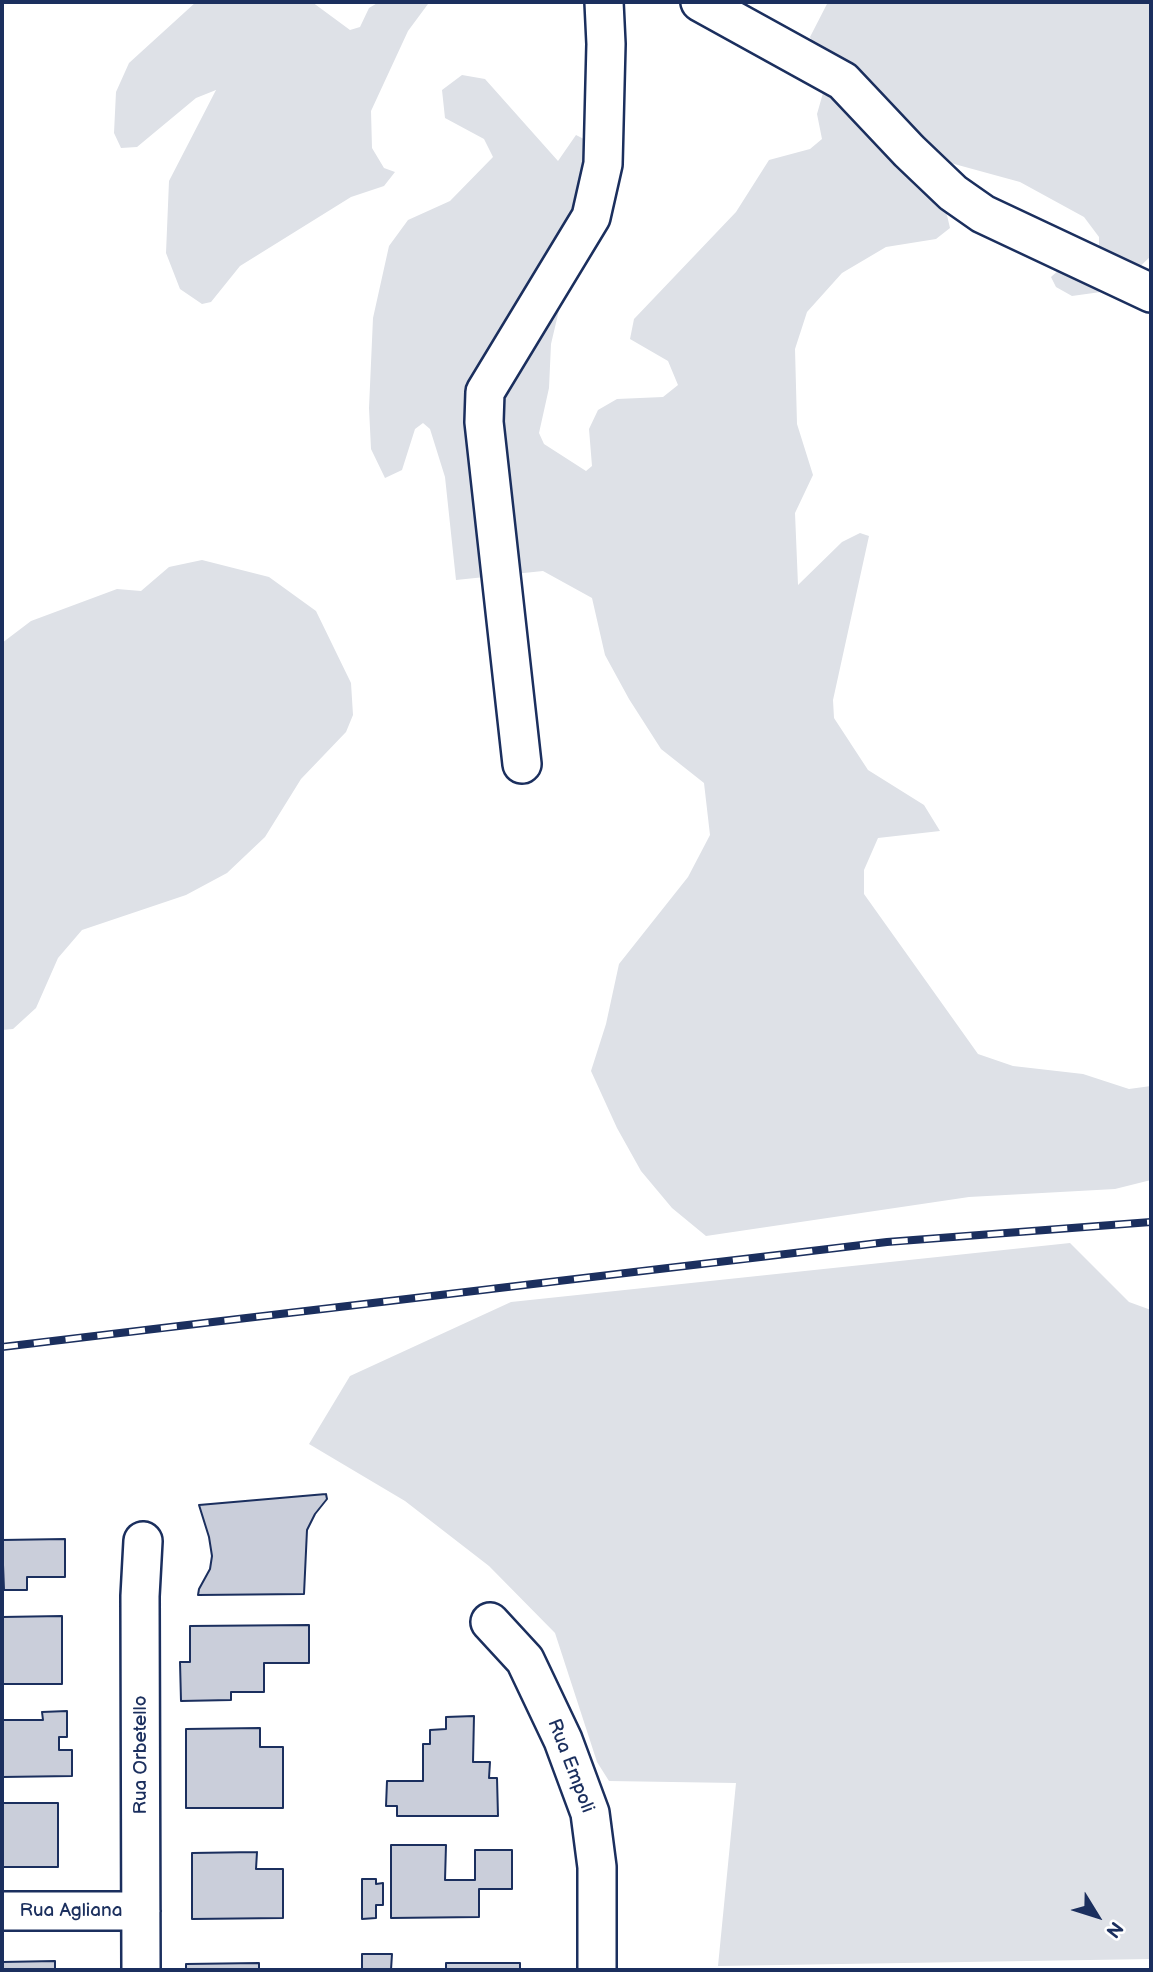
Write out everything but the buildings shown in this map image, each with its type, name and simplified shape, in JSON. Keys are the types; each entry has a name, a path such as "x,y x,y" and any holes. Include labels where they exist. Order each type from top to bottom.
{"street":[{"path":"522,764 484,422 485,392 591,217 603,164 606,44 604,2"},
{"path":"700,2 843,81 953,193 983,214 1151,293"},
{"name":"Rua Orbetello","path":"141,1970 142,1541"},
{"name":"Rua Empoli","path":"490,1622 524,1660 563,1740 590,1813 597,1867 597,1970"},
{"name":"Rua Agliana","path":"2,1910 141,1911"}],"shaded area":[{"path":"196,2 312,2 350,30 360,27 369,8 379,2 428,4 408,31 371,111 372,148 384,168 395,172 384,186 351,197 240,266 211,302 202,304 180,289 166,253 169,181 216,90 196,98 137,147 121,148 114,133 116,92 129,63"},
{"path":"828,2 1151,2 1151,256 1115,290 1072,296 1056,287 1051,277 1060,269 1099,254 1099,237 1084,217 1020,182 936,159 911,175 946,211 950,228 936,239 886,247 842,273 807,312 795,349 797,424 813,475 795,513 798,585 842,542 860,533 869,536 833,700 834,718 868,770 924,805 940,831 878,838 864,870 864,894 978,1054 1013,1066 1083,1074 1129,1089 1151,1086 1151,1180 1115,1189 969,1197 706,1236 672,1208 641,1171 617,1128 591,1071 606,1024 619,964 688,877 710,835 704,783 661,749 629,699 605,655 592,598 543,571 456,580 445,477 430,429 423,423 415,429 402,470 385,478 371,449 369,408 373,318 389,246 408,220 450,201 493,157 484,139 445,118 442,90 462,75 485,79 558,161 576,135 588,141 588,187 551,344 549,388 539,433 544,444 586,471 592,466 589,429 598,410 617,399 663,397 678,385 668,361 630,339 634,319 736,212 769,160 810,149 822,139 817,114 827,79 810,37"},
{"path":"202,560 269,577 316,611 351,683 353,715 346,732 301,779 265,837 227,873 186,895 82,930 58,958 36,1008 13,1029 2,1030 2,643 31,621 117,589 141,591 169,567"},
{"path":"1070,1243 1129,1302 1151,1310 1151,1959 718,1966 736,1783 609,1781 597,1762 555,1633 489,1566 405,1501 309,1444 350,1376 511,1302"}],"railway":[{"path":"2,1347 887,1242 1151,1222"}]}
